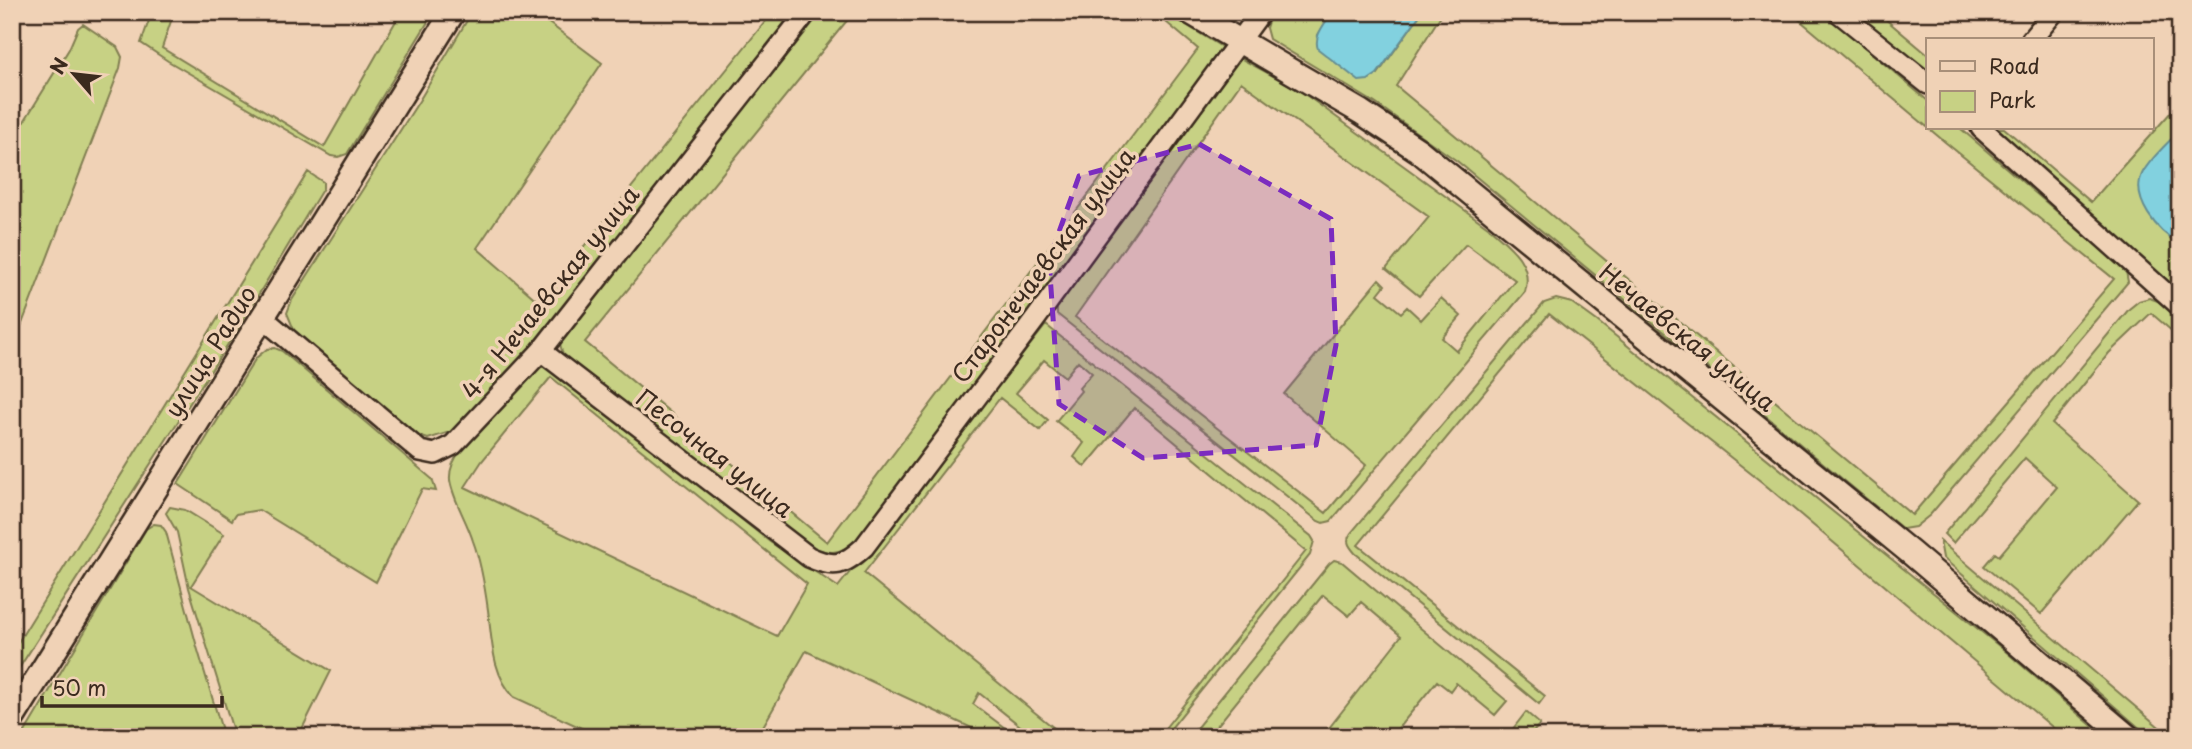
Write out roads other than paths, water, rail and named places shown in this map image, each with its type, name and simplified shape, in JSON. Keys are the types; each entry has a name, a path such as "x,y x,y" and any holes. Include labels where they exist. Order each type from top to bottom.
{"street":[{"name":"улица Радио","path":"12,719 453,12"},
{"name":"4-я Нечаевская улица","path":"263,318 420,451 435,454 453,445 541,351 807,12"},
{"name":"Нечаевская улица","path":"1190,12 1361,112 1418,150 1559,268 1911,553 2128,737"},
{"name":"Старонечаевская улица","path":"864,547 1261,12"},
{"path":"1838,12 1926,82"},
{"path":"2033,38 2054,12"},
{"path":"1983,130 2180,306"},
{"name":"Песочная улица","path":"541,351 809,557 838,565 849,560 864,547"}],"water":[{"path":"1332,12 1422,12 1377,74 1368,80 1359,81 1318,49 1318,35"},
{"path":"2180,131 2180,244 2163,231 2148,214 2140,193 2140,182 2151,161"}]}
